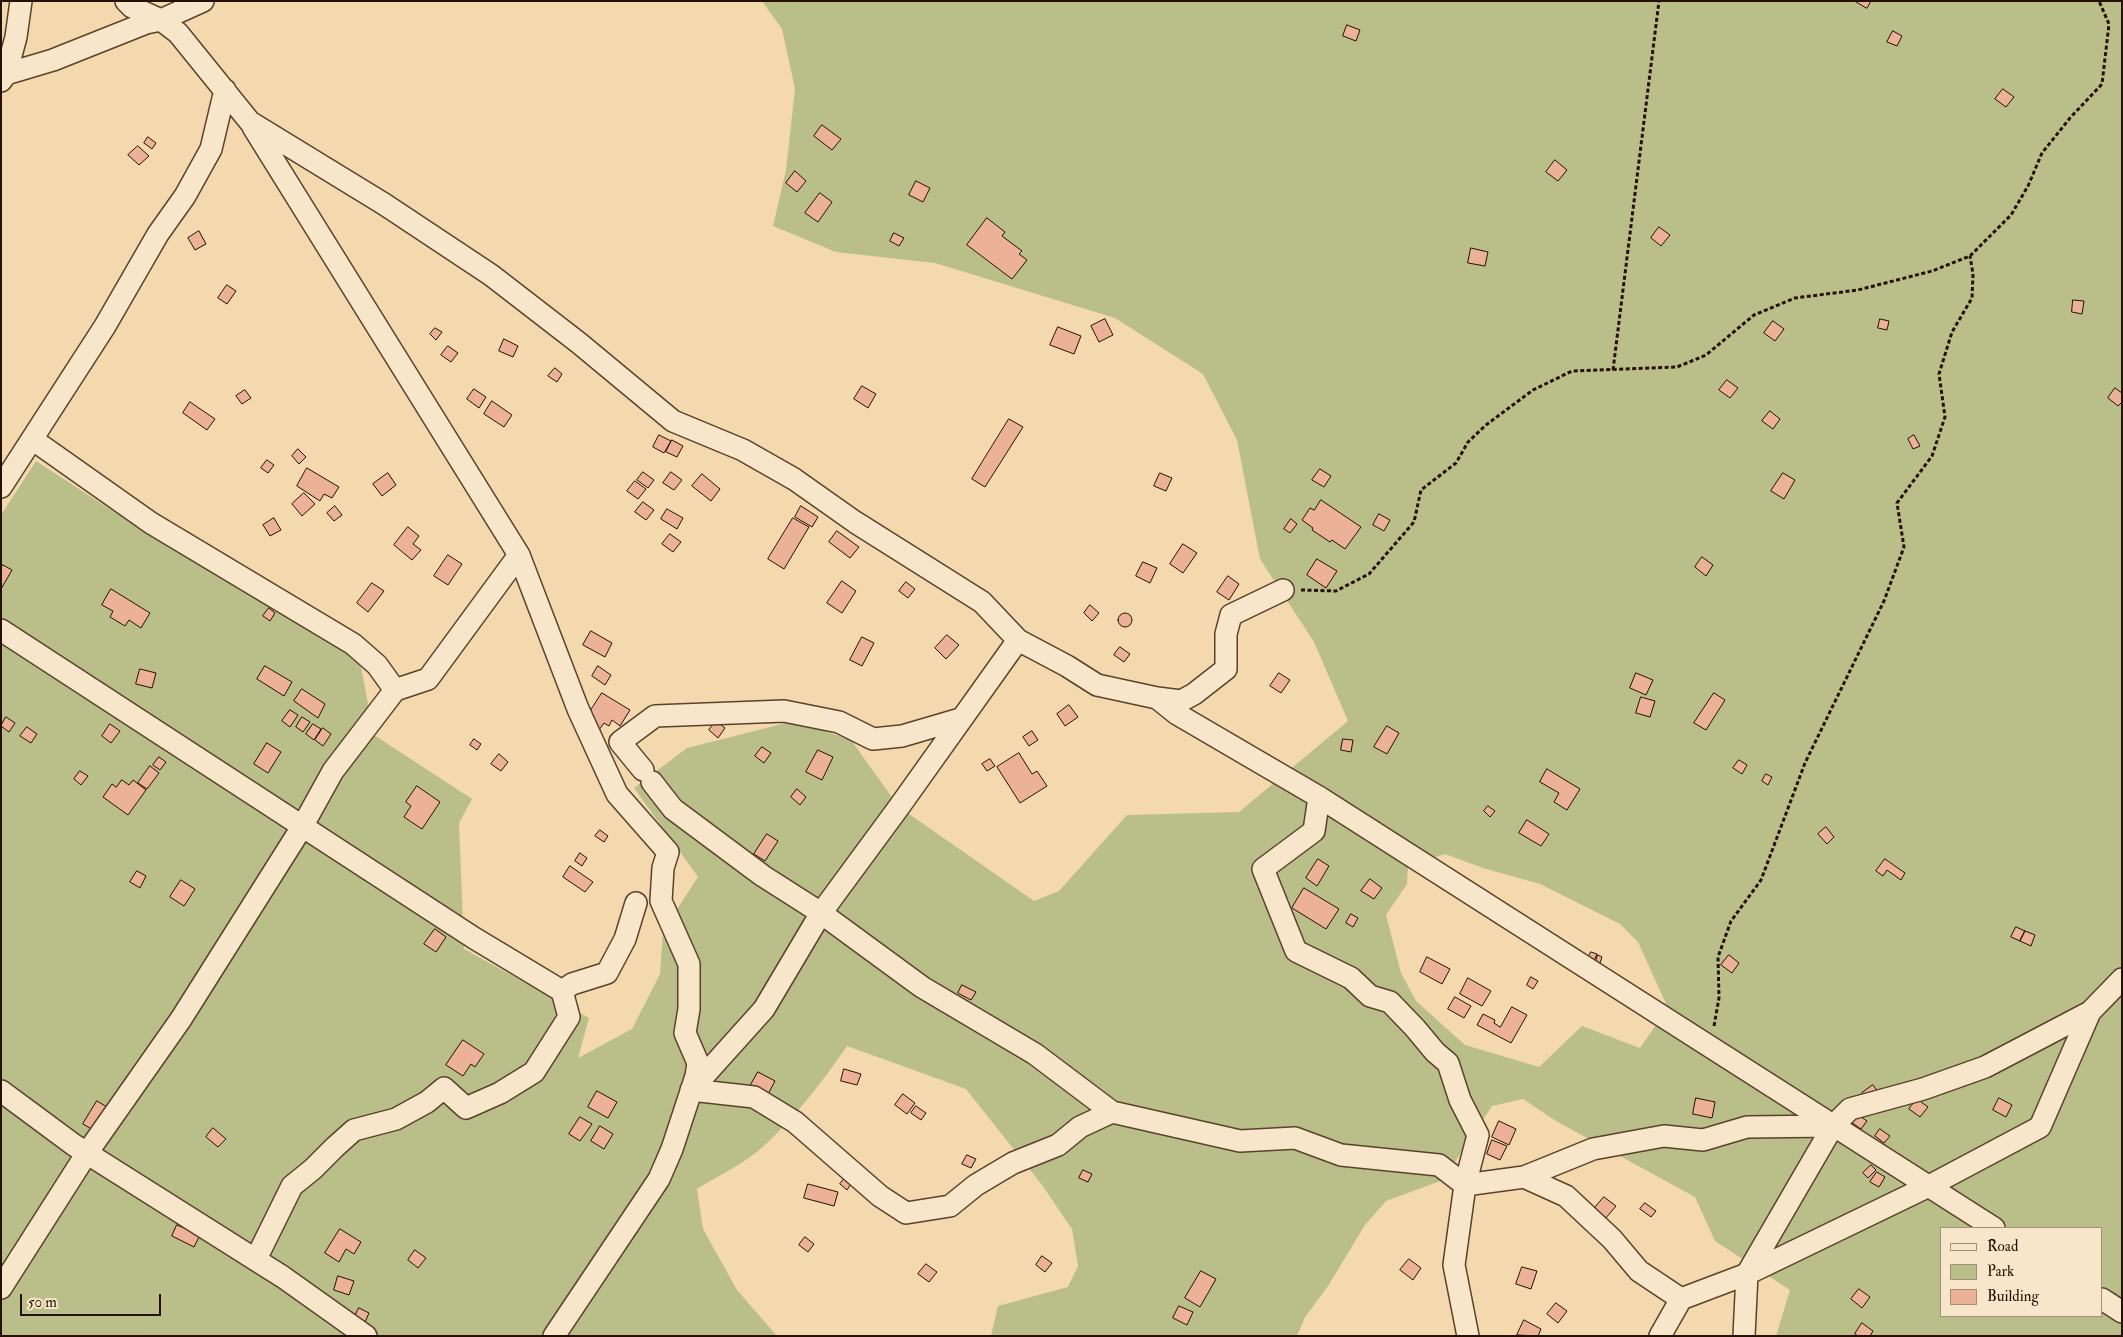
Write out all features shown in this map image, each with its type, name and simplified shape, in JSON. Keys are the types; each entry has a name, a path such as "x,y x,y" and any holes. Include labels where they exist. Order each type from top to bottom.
{"street":[{"path":"4,77 16,37 21,1"},
{"path":"126,1 161,20 178,33 250,122 519,555 578,709 617,794 668,852 663,868 661,901 689,964 689,1009 685,1033 698,1063 692,1090 672,1149 659,1179 554,1336"},
{"path":"4,77 53,60 146,23 161,20 203,1"},
{"path":"1,487 105,326 158,234 189,188 211,148 225,90"},
{"path":"250,122 384,204 491,275 579,343 674,421 743,450 794,479 855,522 982,602 1018,640 1067,666 1097,685 1157,698 1181,701 1194,694 1226,669 1226,634 1231,615 1283,590"},
{"path":"32,439 151,523 353,644 378,664 395,690"},
{"path":"1,1288 87,1153 181,1019 302,827 333,771 395,690 428,679 519,555"},
{"path":"1,630 474,938 562,991 569,1017 534,1072 500,1093 466,1108 444,1088 427,1102 396,1119 354,1130 292,1186 256,1259"},
{"path":"692,1090 764,1009 821,913 900,807 960,719 1018,640"},
{"path":"1157,698 1177,714 1319,797 1992,1227"},
{"path":"960,719 902,736 873,740 839,722 784,711 655,716 620,742 673,808 763,876 821,913 922,987 1035,1054 1112,1112 1240,1140 1294,1138 1342,1155 1439,1165 1466,1185 1524,1177 1593,1149 1664,1136 1703,1140 1747,1127 1833,1126"},
{"path":"1319,797 1314,831 1263,869 1296,951 1350,978 1370,996 1390,1002 1416,1028 1435,1052 1448,1063 1460,1100 1478,1135 1466,1185 1454,1265 1468,1336"},
{"path":"562,991 572,984 607,973 625,939 636,903"},
{"path":"1744,1336 1748,1274 1833,1126 1850,1109 1922,1089 1985,1067 2090,1012 2122,979"},
{"path":"1660,1336 1682,1299 1748,1274 1929,1186 2040,1127 2090,1012"},
{"path":"692,1090 754,1097 795,1122 880,1196 906,1213 950,1206 976,1185 1014,1162 1058,1145 1080,1127 1112,1112"},
{"path":"1,1091 87,1153 256,1259 366,1336"},
{"path":"1524,1177 1566,1196 1612,1240 1638,1271 1682,1299"},
{"path":"2103,1300 2122,1312"}],"path":[{"path":"1613,370 1659,1"},
{"path":"1283,590 1336,591 1370,574 1414,522 1422,490 1456,463 1468,442 1486,425 1533,390 1572,371 1676,367 1706,355 1754,315 1795,298 1858,290 1932,271 1970,256 2011,215 2028,186 2042,153 2070,118 2102,84 2109,24 2099,1"},
{"path":"1709,1047 1719,998 1718,957 1731,922 1761,880 1805,763 1884,601 1904,547 1897,503 1932,456 1945,417 1939,374 1952,332 1972,298 1973,274 1970,256"}],"green space":[{"path":"762,1 2122,1 2122,1336 1776,1336 1790,1290 1715,1241 1695,1197 1556,1121 1523,1099 1492,1106 1443,1180 1386,1201 1365,1225 1328,1286 1305,1317 1297,1336 991,1336 998,1306 1068,1287 1078,1266 1072,1229 1042,1185 966,1089 847,1046 809,1098 765,1145 741,1163 697,1189 703,1229 737,1290 777,1336 1,1336 1,515 36,461 136,526 326,633 361,667 374,735 472,799 459,823 464,949 589,1018 578,1058 632,1029 660,974 663,931 698,877 634,788 687,748 794,721 851,740 899,807 1034,901 1059,891 1127,815 1239,812 1348,721 1314,642 1260,559 1237,440 1203,374 1115,318 935,263 836,252 773,226 786,170 795,89 782,29","holes":["1445,854 1483,868 1540,884 1620,924 1638,942 1668,1008 1640,1048 1582,1026 1539,1067 1465,1045 1416,1001 1401,973 1386,915 1407,884 1408,866"]}],"building":[{"path":"1855,1 1871,1 1867,8"},
{"path":"1347,25 1360,30 1356,41 1343,36"},
{"path":"1893,31 1902,36 1897,46 1887,42"},
{"path":"2003,89 2014,97 2006,107 1995,99"},
{"path":"822,125 841,139 832,150 814,136"},
{"path":"148,137 156,143 152,149 144,143"},
{"path":"138,146 149,156 139,165 128,155"},
{"path":"1555,160 1567,170 1558,181 1546,172"},
{"path":"795,171 806,181 797,192 786,183"},
{"path":"916,181 930,188 923,202 909,195"},
{"path":"820,193 832,202 818,222 805,213"},
{"path":"987,218 1005,232 1002,236 1022,251 1019,254 1027,260 1012,279 967,245"},
{"path":"1659,227 1670,235 1661,246 1651,238"},
{"path":"199,231 206,244 195,250 188,238"},
{"path":"894,233 904,238 899,246 890,241"},
{"path":"1471,248 1488,252 1485,266 1468,263"},
{"path":"227,285 236,291 227,304 218,298"},
{"path":"2073,300 2084,301 2082,314 2072,312"},
{"path":"1105,319 1113,335 1099,342 1091,326"},
{"path":"1880,319 1889,321 1887,330 1878,328"},
{"path":"1773,321 1784,329 1775,341 1764,333"},
{"path":"1058,327 1081,336 1074,354 1050,345"},
{"path":"435,328 442,332 436,340 430,334"},
{"path":"504,339 518,346 513,357 499,351"},
{"path":"448,346 458,353 451,362 441,355"},
{"path":"555,368 562,374 557,382 548,376"},
{"path":"1727,380 1738,388 1730,398 1719,390"},
{"path":"862,386 876,394 868,408 854,399"},
{"path":"2115,388 2122,393 2122,402 2118,406 2108,398"},
{"path":"474,389 486,397 479,408 467,399"},
{"path":"245,390 251,398 242,404 236,396"},
{"path":"492,401 512,415 504,427 484,414"},
{"path":"190,402 215,419 207,430 183,413"},
{"path":"1770,411 1780,419 1773,429 1762,421"},
{"path":"1009,419 1023,427 985,487 972,479"},
{"path":"659,435 671,441 664,453 653,447"},
{"path":"1914,435 1920,446 1913,449 1908,439"},
{"path":"672,440 683,446 677,457 666,452"},
{"path":"298,449 306,457 299,464 292,456"},
{"path":"267,460 274,465 268,473 261,468"},
{"path":"307,468 339,487 332,498 324,494 320,501 297,486"},
{"path":"1320,469 1331,476 1324,487 1312,480"},
{"path":"643,472 654,480 648,488 637,480"},
{"path":"671,472 682,480 674,490 663,483"},
{"path":"388,473 396,485 382,496 373,484"},
{"path":"1160,473 1172,478 1166,491 1154,486"},
{"path":"1783,473 1795,480 1784,499 1771,491"},
{"path":"702,474 720,489 711,501 692,486"},
{"path":"635,481 646,489 638,499 627,491"},
{"path":"304,493 315,504 302,516 292,504"},
{"path":"1321,500 1361,527 1345,549 1312,530 1313,528 1302,520 1310,508 1314,510"},
{"path":"643,502 654,510 646,520 635,512"},
{"path":"335,506 342,515 334,521 327,513"},
{"path":"801,506 818,517 812,527 795,517"},
{"path":"667,509 683,518 677,529 661,519"},
{"path":"1379,514 1390,520 1384,531 1373,525"},
{"path":"274,518 281,530 270,536 263,525"},
{"path":"793,518 809,527 784,569 768,559"},
{"path":"1291,519 1297,524 1290,533 1284,529"},
{"path":"408,527 419,536 413,544 421,550 412,560 394,545"},
{"path":"837,531 859,547 850,558 829,542"},
{"path":"670,534 681,542 673,552 662,544"},
{"path":"1183,544 1197,553 1183,573 1170,564"},
{"path":"448,555 462,564 448,585 434,576"},
{"path":"1702,557 1713,565 1706,576 1695,567"},
{"path":"1317,559 1337,571 1326,588 1307,575"},
{"path":"1143,562 1157,568 1150,583 1136,576"},
{"path":"3,565 12,570 1,589 1,568"},
{"path":"1228,576 1239,584 1229,600 1217,592"},
{"path":"842,581 856,591 842,613 827,603"},
{"path":"906,582 915,589 908,598 899,591"},
{"path":"372,583 384,591 368,612 357,603"},
{"path":"111,589 150,613 141,628 129,620 125,626 110,617 113,611 102,605"},
{"path":"1090,605 1099,613 1092,621 1084,613"},
{"path":"269,608 275,613 270,621 263,616"},
{"path":"1122,613 1128,613 1132,620 1128,627 1122,627 1118,623 1118,617"},
{"path":"591,631 612,643 605,657 583,645"},
{"path":"947,635 959,645 946,659 935,648"},
{"path":"862,637 874,643 862,666 850,660"},
{"path":"1120,647 1130,654 1124,662 1114,655"},
{"path":"265,666 292,682 284,696 257,679"},
{"path":"598,666 611,675 605,685 592,676"},
{"path":"140,669 156,673 152,688 136,684"},
{"path":"1279,673 1290,680 1281,693 1270,686"},
{"path":"1636,673 1653,680 1646,695 1630,688"},
{"path":"302,689 325,704 318,718 294,701"},
{"path":"602,693 630,710 620,726 612,720 609,726 604,723 599,730 584,721"},
{"path":"1714,693 1725,700 1706,730 1694,723"},
{"path":"1641,697 1655,701 1650,717 1636,713"},
{"path":"1069,705 1078,717 1065,726 1057,714"},
{"path":"290,710 298,715 290,727 282,721"},
{"path":"6,717 15,723 9,732 1,726"},
{"path":"302,717 310,722 303,732 296,727"},
{"path":"716,721 725,728 718,738 709,730"},
{"path":"110,724 120,731 111,743 102,736"},
{"path":"313,724 321,729 314,740 306,734"},
{"path":"1387,726 1399,733 1387,754 1374,747"},
{"path":"27,727 37,734 31,743 20,736"},
{"path":"323,728 331,734 323,746 315,740"},
{"path":"1032,731 1038,740 1029,746 1023,737"},
{"path":"474,739 481,744 477,750 470,745"},
{"path":"1343,739 1353,740 1351,752 1341,750"},
{"path":"267,743 281,752 268,773 254,764"},
{"path":"762,747 771,753 764,763 755,756"},
{"path":"818,750 833,757 822,780 806,772"},
{"path":"1019,753 1032,774 1037,771 1047,786 1020,803 997,767"},
{"path":"499,754 508,762 501,771 491,764"},
{"path":"159,757 166,762 160,770 153,765"},
{"path":"990,759 995,766 987,771 982,764"},
{"path":"1739,760 1747,765 1742,774 1733,768"},
{"path":"150,766 159,773 147,789 138,783"},
{"path":"1547,769 1580,789 1567,810 1554,802 1559,793 1540,782"},
{"path":"80,771 88,776 81,785 74,779"},
{"path":"1766,774 1772,777 1768,785 1762,781"},
{"path":"122,780 129,785 133,780 146,790 128,815 103,797 112,784 116,787"},
{"path":"417,786 440,802 422,829 404,817 411,806 406,802"},
{"path":"797,789 806,797 800,805 791,797"},
{"path":"1488,806 1495,811 1490,817 1484,811"},
{"path":"1527,820 1549,834 1541,846 1519,833"},
{"path":"1826,827 1834,837 1827,844 1818,834"},
{"path":"600,830 608,836 604,842 595,836"},
{"path":"767,834 778,841 765,861 754,854"},
{"path":"580,853 587,858 582,866 575,861"},
{"path":"1318,859 1329,866 1317,886 1306,878"},
{"path":"1885,859 1905,873 1901,880 1887,870 1883,876 1876,871"},
{"path":"570,866 593,882 585,892 563,877"},
{"path":"137,871 146,876 140,888 130,882"},
{"path":"1370,879 1382,888 1374,899 1361,891"},
{"path":"181,880 195,889 184,906 170,897"},
{"path":"1304,888 1339,909 1326,929 1292,908"},
{"path":"1351,914 1358,918 1353,927 1346,923"},
{"path":"2016,927 2025,931 2020,941 2011,937"},
{"path":"435,929 446,937 436,952 424,944"},
{"path":"2025,931 2035,935 2031,946 2020,941"},
{"path":"1591,952 1597,954 1593,963 1587,960"},
{"path":"1598,955 1602,957 1599,966 1595,964"},
{"path":"1729,955 1739,963 1732,973 1721,965"},
{"path":"1427,957 1450,969 1442,984 1420,972"},
{"path":"1531,977 1538,981 1533,989 1527,985"},
{"path":"1468,978 1491,991 1482,1006 1460,994"},
{"path":"962,985 976,992 971,1000 958,993"},
{"path":"1455,997 1471,1006 1464,1018 1448,1009"},
{"path":"1512,1007 1527,1015 1511,1043 1477,1025 1483,1014 1495,1020 1494,1023 1500,1027"},
{"path":"463,1040 484,1054 475,1067 471,1064 463,1076 446,1065"},
{"path":"844,1069 861,1074 857,1085 841,1081"},
{"path":"758,1072 775,1081 765,1100 748,1090"},
{"path":"1873,1085 1878,1092 1867,1100 1862,1093"},
{"path":"597,1091 617,1102 608,1118 588,1107"},
{"path":"903,1094 915,1103 907,1114 895,1105"},
{"path":"1696,1098 1715,1102 1712,1118 1693,1114"},
{"path":"1999,1098 2012,1105 2006,1117 1993,1110"},
{"path":"1917,1099 1928,1107 1920,1117 1909,1109"},
{"path":"97,1101 112,1110 98,1133 83,1124"},
{"path":"916,1106 926,1113 921,1120 911,1113"},
{"path":"1857,1114 1867,1121 1861,1129 1851,1122"},
{"path":"580,1117 592,1124 580,1141 569,1134"},
{"path":"1499,1121 1516,1129 1509,1145 1492,1137"},
{"path":"600,1126 613,1134 604,1149 591,1141"},
{"path":"213,1128 226,1139 218,1147 206,1137"},
{"path":"1880,1129 1890,1136 1884,1143 1875,1136"},
{"path":"1492,1140 1507,1146 1500,1160 1487,1154"},
{"path":"967,1155 976,1159 971,1168 962,1164"},
{"path":"1871,1165 1876,1170 1868,1178 1863,1173"},
{"path":"1083,1170 1092,1174 1088,1182 1079,1178"},
{"path":"1877,1172 1885,1177 1879,1187 1870,1182"},
{"path":"844,1179 851,1184 847,1190 840,1184"},
{"path":"808,1184 838,1192 834,1206 804,1198"},
{"path":"1604,1197 1616,1206 1605,1219 1593,1210"},
{"path":"1645,1203 1656,1211 1651,1217 1640,1209"},
{"path":"177,1225 200,1235 194,1247 172,1236"},
{"path":"340,1229 361,1242 354,1254 346,1249 339,1262 325,1253"},
{"path":"805,1237 814,1244 808,1252 799,1245"},
{"path":"415,1250 426,1258 418,1268 408,1260"},
{"path":"1042,1256 1052,1263 1045,1272 1036,1265"},
{"path":"1409,1259 1421,1268 1413,1280 1400,1270"},
{"path":"926,1264 937,1272 929,1282 918,1274"},
{"path":"1522,1267 1537,1271 1531,1289 1516,1284"},
{"path":"1201,1271 1216,1279 1200,1307 1185,1298"},
{"path":"338,1276 354,1281 349,1295 334,1290"},
{"path":"1859,1289 1870,1297 1862,1308 1851,1299"},
{"path":"1556,1303 1567,1311 1558,1323 1547,1314"},
{"path":"1179,1306 1193,1312 1187,1325 1173,1318"},
{"path":"359,1308 369,1313 365,1322 354,1318"},
{"path":"1524,1320 1541,1329 1538,1336 1517,1335"},
{"path":"1862,1323 1873,1331 1870,1336 1858,1336 1855,1334"}]}
